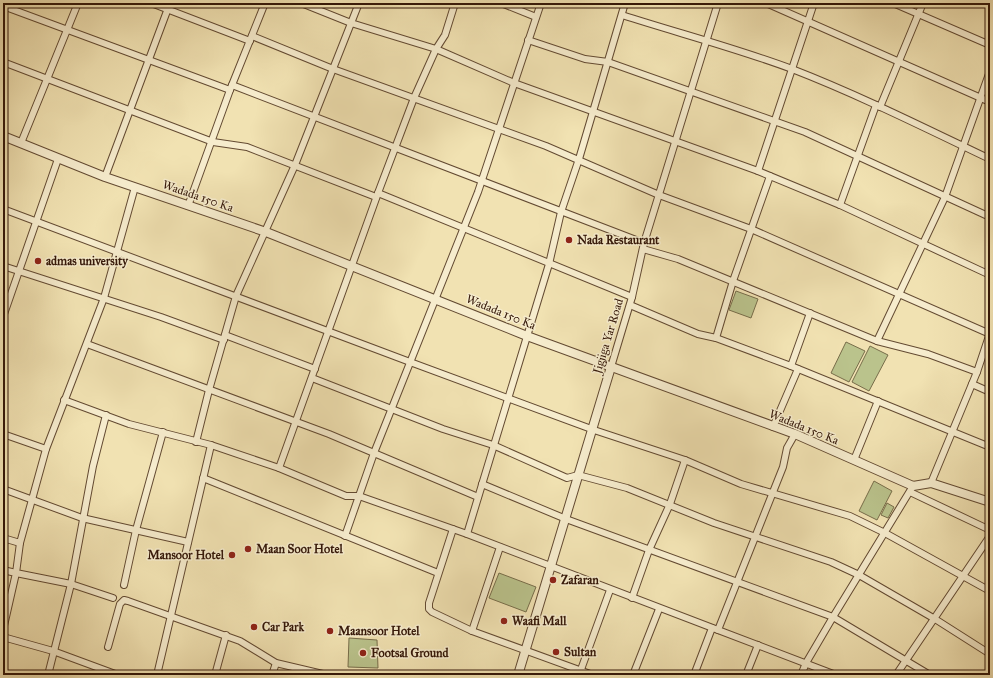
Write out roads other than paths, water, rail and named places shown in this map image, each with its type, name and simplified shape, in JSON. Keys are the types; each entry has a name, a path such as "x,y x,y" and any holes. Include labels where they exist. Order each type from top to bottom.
{"street":[{"path":"21,143 48,80 78,3"},
{"path":"151,3 168,6 251,39 579,159 660,194 751,229 990,334 954,432 932,483"},
{"path":"188,206 213,142 231,88 265,3"},
{"path":"301,3 309,4 351,23 436,49 514,82 758,171 840,205 990,275"},
{"path":"196,442 209,390 236,296 295,165 359,3"},
{"path":"279,468 377,195 414,98 436,49 445,35 455,3"},
{"path":"501,3 536,17"},
{"path":"344,536 374,453 434,298 464,228 482,180 541,3"},
{"path":"467,534 549,264 562,212 625,3"},
{"name":"Jigjiga Yar Road","path":"518,675 578,475 594,430 630,305 644,246 718,3"},
{"path":"766,3 990,102"},
{"path":"758,171 807,20 814,3"},
{"path":"893,3 990,45"},
{"path":"840,205 878,106 923,3"},
{"path":"3,6 148,60 315,116 562,212 877,341 928,354 977,372"},
{"path":"105,176 168,6"},
{"path":"622,15 792,69 878,106 990,159"},
{"path":"528,40 585,59 608,62 805,132 990,217"},
{"path":"3,62 213,142 247,147 377,195 464,228 632,297"},
{"path":"877,341 945,197 990,71"},
{"name":"Wadada 150 Ka","path":"3,136 135,187 266,232 351,268 434,298 527,336 794,434 854,460 911,489"},
{"path":"3,317 58,158"},
{"path":"716,338 733,281 770,176"},
{"path":"3,630 5,612 16,573 20,542 46,449 104,298 116,250 135,187"},
{"path":"3,209 594,430 685,460 714,474 771,493 850,516 885,533 964,576 990,592"},
{"path":"3,266 104,298 315,369"},
{"path":"630,305 698,334 716,338 791,366 990,447"},
{"path":"791,366 810,313"},
{"path":"87,344 329,434 478,497"},
{"path":"773,427 798,369"},
{"path":"312,378 392,409 493,445 567,478 578,475 627,488 755,537 831,562 859,575 935,619 990,654"},
{"path":"972,384 990,392"},
{"path":"64,400 129,424 211,445 279,468 331,491 346,496 358,496 453,529 659,609 836,675"},
{"path":"854,460 878,401"},
{"path":"48,675 71,584 82,518 106,415"},
{"path":"124,585 136,530 164,432"},
{"path":"3,434 46,449"},
{"path":"694,675 737,582 786,458 787,448 794,434"},
{"path":"157,675 211,445"},
{"path":"632,598 649,550 670,504 685,460"},
{"path":"203,478 438,574"},
{"path":"801,675 806,663 832,617 911,489 932,483 990,502"},
{"path":"482,484 649,550 832,617 930,675"},
{"path":"3,489 82,518 188,542"},
{"path":"911,489 990,530"},
{"path":"453,529 438,574 429,609 432,612 472,631 580,672 594,675"},
{"path":"896,675 990,536"},
{"path":"3,538 20,542"},
{"path":"472,631 500,548"},
{"path":"3,570 71,584 113,598"},
{"path":"580,672 610,590"},
{"path":"108,647 122,602 128,601 226,635 249,645 262,656 276,663 327,675"},
{"path":"633,675 659,609"},
{"path":"215,675 226,635"},
{"path":"3,637 53,651 103,672 118,675"},
{"path":"746,675 758,645"},
{"path":"272,675 276,663"}],"place":[{"name":"Nada Restaurant","path":"569,240"},
{"name":"admas university","path":"38,261"},
{"name":"Maan Soor Hotel","path":"248,549"},
{"name":"Mansoor Hotel","path":"232,555"},
{"name":"Zafaran","path":"553,580"},
{"name":"Waafi Mall","path":"504,621"},
{"name":"Car Park","path":"254,627"},
{"name":"Maansoor Hotel","path":"330,631"},
{"name":"Sultan","path":"556,652"},
{"name":"Footsal Ground","path":"363,653"}]}
